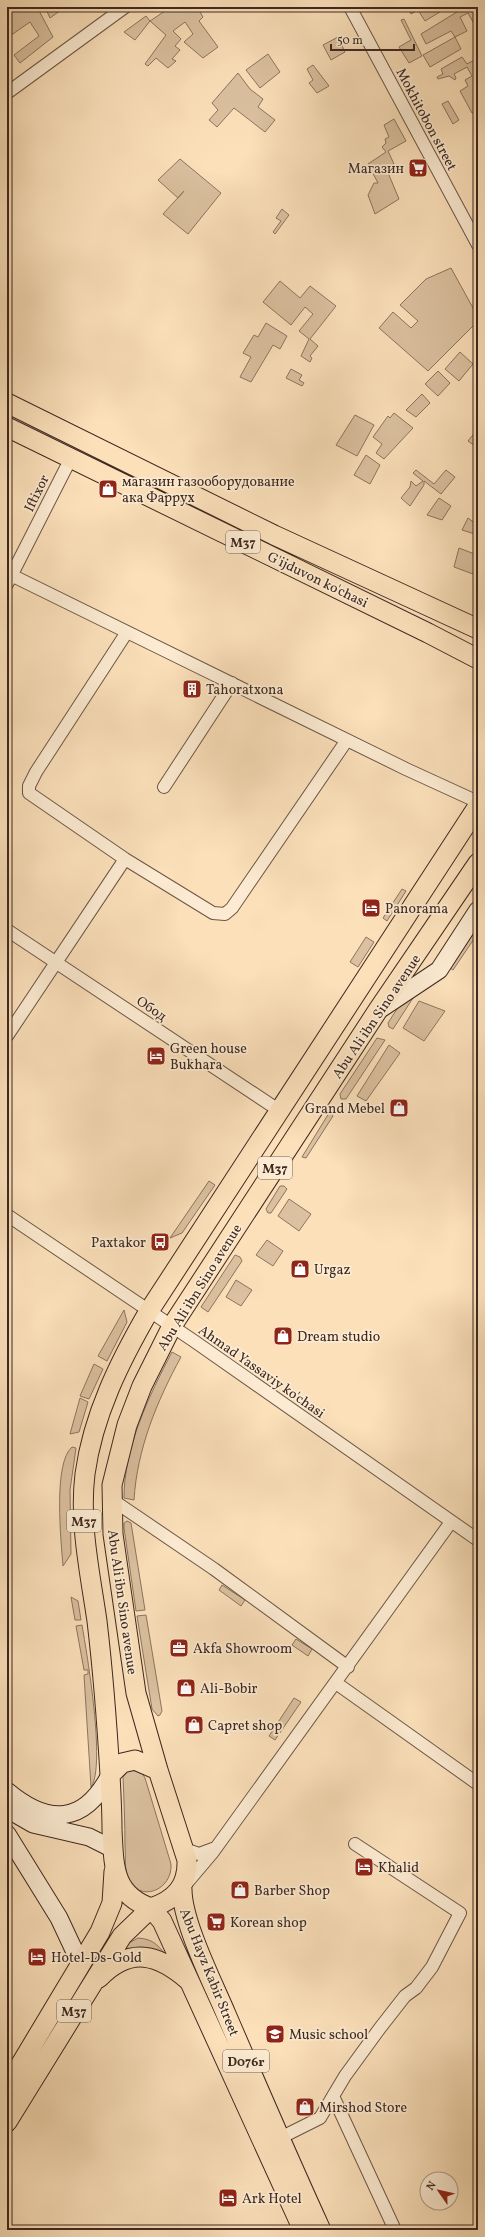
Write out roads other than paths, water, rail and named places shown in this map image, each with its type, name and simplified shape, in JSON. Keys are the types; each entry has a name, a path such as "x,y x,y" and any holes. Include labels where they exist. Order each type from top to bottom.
{"main road":[{"name":"G'ijduvon ko'chasi","path":"7,402 274,535 478,629"},
{"name":"G'ijduvon ko'chasi","path":"7,427 428,633 478,659"},
{"name":"Abu Ali ibn Sino avenue","path":"110,1775 105,1694 86,1537 84,1483 91,1443 108,1393 149,1311 166,1284 478,806"},
{"name":"Abu Ali ibn Sino avenue","path":"158,1770 136,1693 115,1551 112,1499 115,1468 127,1425 142,1386 172,1326 378,1010 478,863"},
{"path":"378,1010 439,970 478,910"},
{"path":"7,1791 21,1802 40,1811 67,1815 84,1808 95,1799 110,1775 117,1767 129,1761 142,1762 158,1770"},
{"name":"M37","path":"7,2122 122,1936 151,1908 163,1904 182,1889 187,1865 184,1849 158,1770"},
{"name":"M37","path":"7,2087 81,1965 100,1932 109,1911 113,1895 114,1871 110,1775"},
{"path":"7,1809 33,1824 89,1837 113,1849"},
{"path":"7,1834 59,1918 81,1965"},
{"name":"M37","path":"114,1871 128,1895 151,1908"},
{"name":"Abu Hayz Kabir Street","path":"182,1889 182,1898 186,1917 207,1970 321,2230"},
{"name":"Abu Hayz Kabir Street","path":"151,1908 162,1921 303,2230"},
{"name":"D076r","path":"85,1994 111,1968 123,1962 138,1958 151,1958 161,1961 191,1983"}],"street":[{"path":"7,93 125,7"},
{"name":"Mokhitobon street","path":"350,7 478,245"},
{"name":"Iftixor","path":"9,578 70,458"},
{"path":"9,578 127,632 347,740 478,802"},
{"path":"127,632 29,786 29,793 125,859 213,913 226,914 232,908 347,740"},
{"path":"164,787 232,683"},
{"path":"7,1036 125,859"},
{"name":"Обод","path":"7,930 280,1111"},
{"name":"Ahmad Yassaviy ko'chasi","path":"7,1214 172,1326 478,1540"},
{"path":"112,1499 214,1569 348,1667"},
{"path":"182,1889 216,1848 348,1667 451,1522"},
{"path":"336,1683 478,1784"},
{"path":"280,2138 320,2118 333,2096 380,2028 405,1996 416,1988 432,1967 460,1913 355,1844"},
{"path":"184,1849 198,1854 216,1848"},
{"path":"333,2096 395,2230"}],"place":[{"name":"Магазин","path":"418,168"},
{"name":"магазин газооборудование ака Фаррух","path":"108,489"},
{"name":"Tahoratxona","path":"192,689"},
{"name":"Panorama","path":"371,908"},
{"name":"Green house Bukhara","path":"156,1056"},
{"name":"Grand Mebel","path":"399,1108"},
{"name":"Paxtakor","path":"160,1242"},
{"name":"Urgaz","path":"300,1269"},
{"name":"Dream studio","path":"283,1336"},
{"name":"Akfa Showroom","path":"179,1648"},
{"name":"Ali-Bobir","path":"186,1688"},
{"name":"Capret shop","path":"194,1725"},
{"name":"Khalid","path":"364,1867"},
{"name":"Barber Shop","path":"240,1890"},
{"name":"Korean shop","path":"216,1922"},
{"name":"Hotel-Ds-Gold","path":"37,1957"},
{"name":"Music school","path":"275,2034"},
{"name":"Mirshod Store","path":"305,2107"},
{"name":"Ark Hotel","path":"228,2198"}]}
